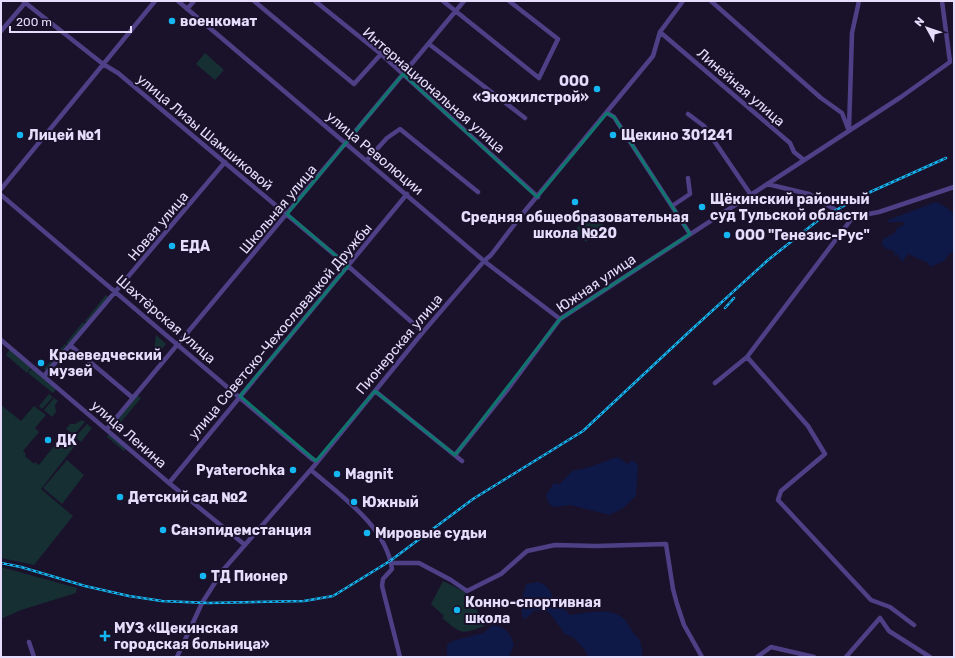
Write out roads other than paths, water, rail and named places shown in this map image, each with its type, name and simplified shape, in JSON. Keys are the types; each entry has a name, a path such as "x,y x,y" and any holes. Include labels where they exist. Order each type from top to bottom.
{"street":[{"path":"1,189 155,1"},
{"name":"улица Революции","path":"178,1 347,142 484,261 560,318"},
{"path":"254,1 354,84 381,54"},
{"name":"Интернациональная улица","path":"315,1 381,54 538,197"},
{"path":"443,1 539,78 558,39 509,1"},
{"name":"Школьная улица","path":"107,429 464,1"},
{"path":"660,32 683,1"},
{"path":"711,1 821,98 842,113 849,131"},
{"path":"849,131 852,33 859,1"},
{"name":"Южная улица","path":"454,455 508,389 560,318 849,131 950,62 942,1"},
{"path":"1,31 24,2"},
{"name":"улица Лизы Шамшиковой","path":"24,2 103,64 118,72 287,214 423,332"},
{"path":"188,9 194,2"},
{"name":"Пионерская улица","path":"178,657 202,603 223,570 311,470 316,461 423,332 484,261 491,255 607,113 653,56 660,32"},
{"name":"Линейная улица","path":"660,32 790,143 794,152 804,160"},
{"path":"429,44 525,118"},
{"path":"607,113 614,117 690,234"},
{"path":"688,114 704,126 751,195"},
{"path":"367,160 386,138 400,129 478,192"},
{"name":"Новая улица","path":"44,376 117,292 225,162"},
{"path":"672,206 690,194 688,178"},
{"path":"768,184 809,194 846,216 854,218 879,212 954,187"},
{"name":"Шахтёрская улица","path":"1,194 316,461"},
{"name":"улица Советско-Чехословацкой Дружбы","path":"169,483 407,194"},
{"path":"715,383 747,357 854,218"},
{"name":"улица Ленина","path":"1,340 169,483 245,544"},
{"path":"70,346 133,398"},
{"path":"747,357 808,426 825,454 781,491 778,500 871,600 890,607 914,625"},
{"path":"375,391 462,461"},
{"path":"311,470 364,516 379,536 392,569 383,579 382,586 400,657"},
{"path":"390,562 419,563 451,580 467,591 500,574 527,551 555,546 666,544 673,589 677,604 684,625 702,657"},
{"path":"846,657 880,618 889,631 930,657"},
{"path":"29,642 34,657"},
{"path":"757,657 771,647 814,657"}],"water":[{"path":"936,202 946,207 954,214 954,252 950,253 944,261 930,267 928,263 908,254 902,262 897,254 894,257 895,252 886,249 882,244 883,239 895,233 896,229 905,224 903,222 888,222 888,220"},
{"path":"617,457 628,464 632,460 638,465 636,496 623,508 610,515 570,505 554,507 549,504 546,495 554,483 560,484 572,471 587,468"},
{"path":"539,582 547,587 555,601 570,615 592,612 607,612 620,616 625,620 633,633 640,640 643,654 641,657 588,657 585,650 574,638 565,634 549,612 535,610 525,619 522,616 522,601 526,584"},
{"path":"492,625 504,629 511,637 514,645 509,657 447,657 447,645 452,641 484,633"}],"railway":[{"path":"1,563 21,567 85,586 129,596 162,601 208,603 304,601 333,596 390,561 473,499 583,431 768,260 821,218 868,193 946,158"},
{"path":"725,308 734,298"}],"place":[{"name":"военкомат","path":"172,21"},
{"name":"ООО «Экожилстрой»","path":"597,89"},
{"name":"Лицей №1","path":"20,135"},
{"name":"Щекино 301241","path":"613,135"},
{"name":"Средняя общеобразовательная школа №20","path":"575,202"},
{"name":"Щёкинский районный суд Тульской области","path":"702,207"},
{"name":"ООО \"Генезис-Рус\"","path":"727,235"},
{"name":"ЕДА","path":"172,246"},
{"name":"Краеведческий музей","path":"41,363"},
{"name":"ДК","path":"48,440"},
{"name":"Pyaterochka","path":"293,470"},
{"name":"Magnit","path":"337,474"},
{"name":"Детский сад №2","path":"120,497"},
{"name":"Южный","path":"354,502"},
{"name":"Санэпидемстанция","path":"163,530"},
{"name":"Мировые судьи","path":"367,533"},
{"name":"ТД Пионер","path":"203,576"},
{"name":"Конно-спортивная школа","path":"457,610"},
{"name":"МУЗ «Щекинская городская больница»","path":"105,636"}]}
